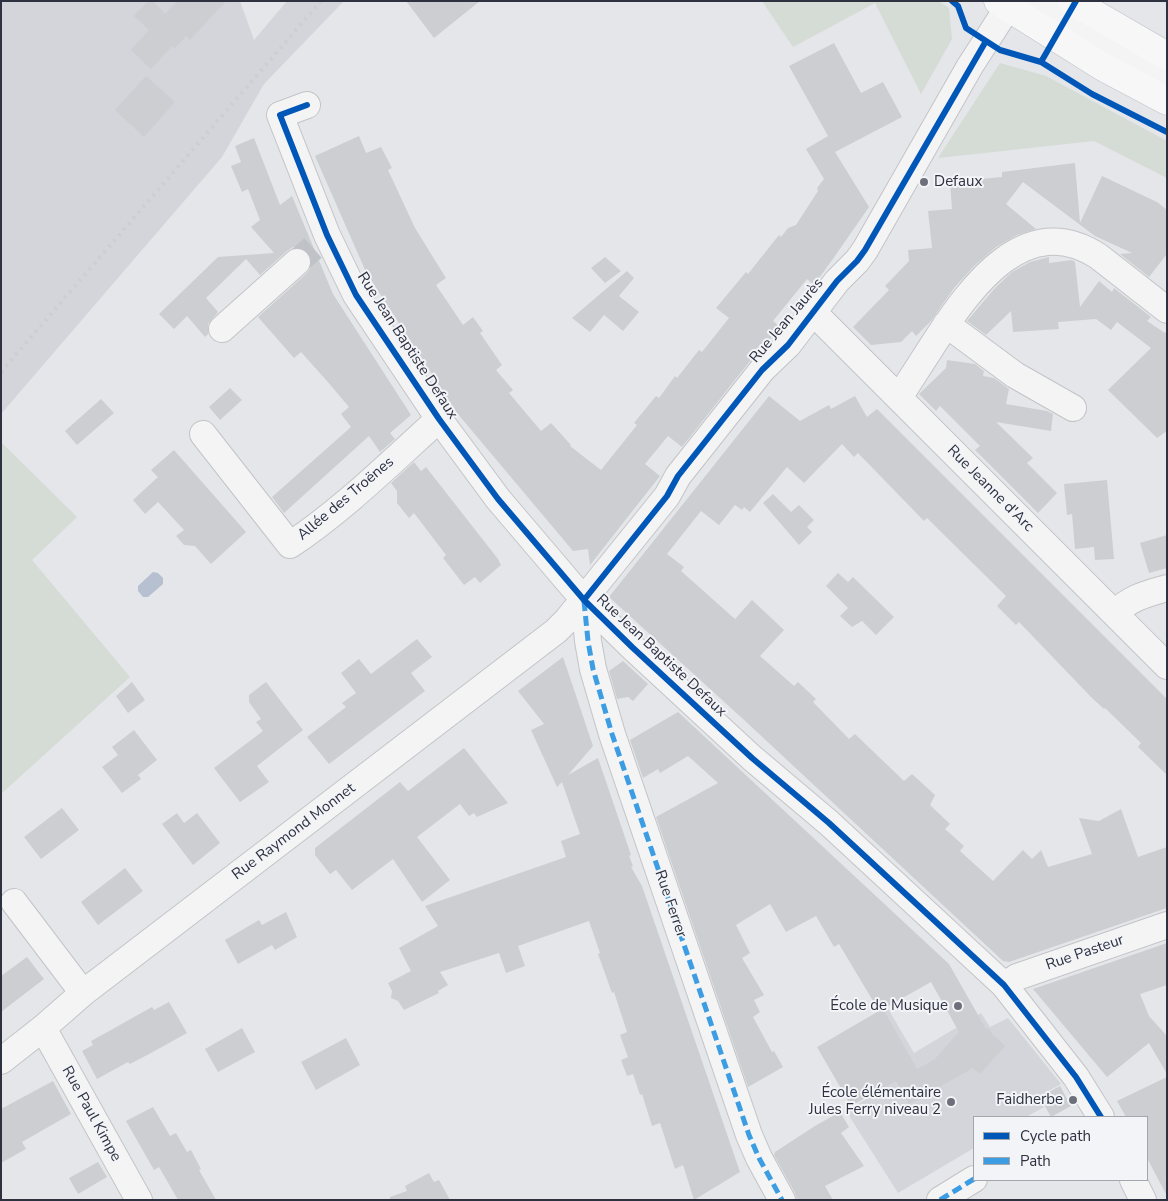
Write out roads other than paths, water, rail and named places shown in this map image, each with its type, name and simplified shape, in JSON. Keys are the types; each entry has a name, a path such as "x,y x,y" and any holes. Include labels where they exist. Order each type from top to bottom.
{"main road":[{"path":"1072,1 1167,56"},
{"path":"1013,2 1103,67 1167,101"}],"street":[{"path":"1013,2 1035,2 1046,7 1167,72"},
{"name":"Rue Jean Jaurès","path":"584,600 667,496 678,476 762,370 788,345 837,281 857,261 869,244 970,66 1013,2"},
{"name":"Rue Jean Baptiste Defaux","path":"307,105 280,115 313,248 356,295 439,420 498,499 584,600 752,758 829,823 1004,985 1071,1070 1100,1116"},
{"path":"899,398 946,324 972,289 1002,260 1033,245 1063,241 1087,249 1167,310"},
{"path":"222,329 313,248"},
{"name":"Rue Jeanne d'Arc","path":"813,312 1167,666"},
{"path":"946,324 1015,375 1073,408"},
{"name":"Allée des Troënes","path":"203,434 290,545 320,525 439,420"},
{"path":"1114,613 1136,597 1167,588"},
{"name":"Rue Raymond Monnet","path":"1,1061 83,993 556,631 584,600"},
{"name":"Rue Ferrer","path":"584,600 593,669 612,734 749,1135 782,1200"},
{"path":"14,902 83,993"},
{"name":"Rue Pasteur","path":"1004,985 1017,977 1167,925"},
{"name":"Rue Paul Kimpe","path":"43,1028 139,1200"},
{"path":"940,1200 973,1180"},
{"path":"1134,1181 1143,1200"}],"water":[{"path":"153,572 158,573 163,578 163,584 148,597 143,597 138,591 138,586"}],"tunnel":[{"path":"297,262 313,248"}],"railway":[{"path":"1,372 321,1"}],"place":[{"name":"Defaux","path":"924,182"},
{"name":"École de Musique","path":"958,1006"},
{"name":"Faidherbe","path":"1073,1100"},
{"name":"École élémentaire Jules Ferry niveau 2","path":"951,1102"}]}
